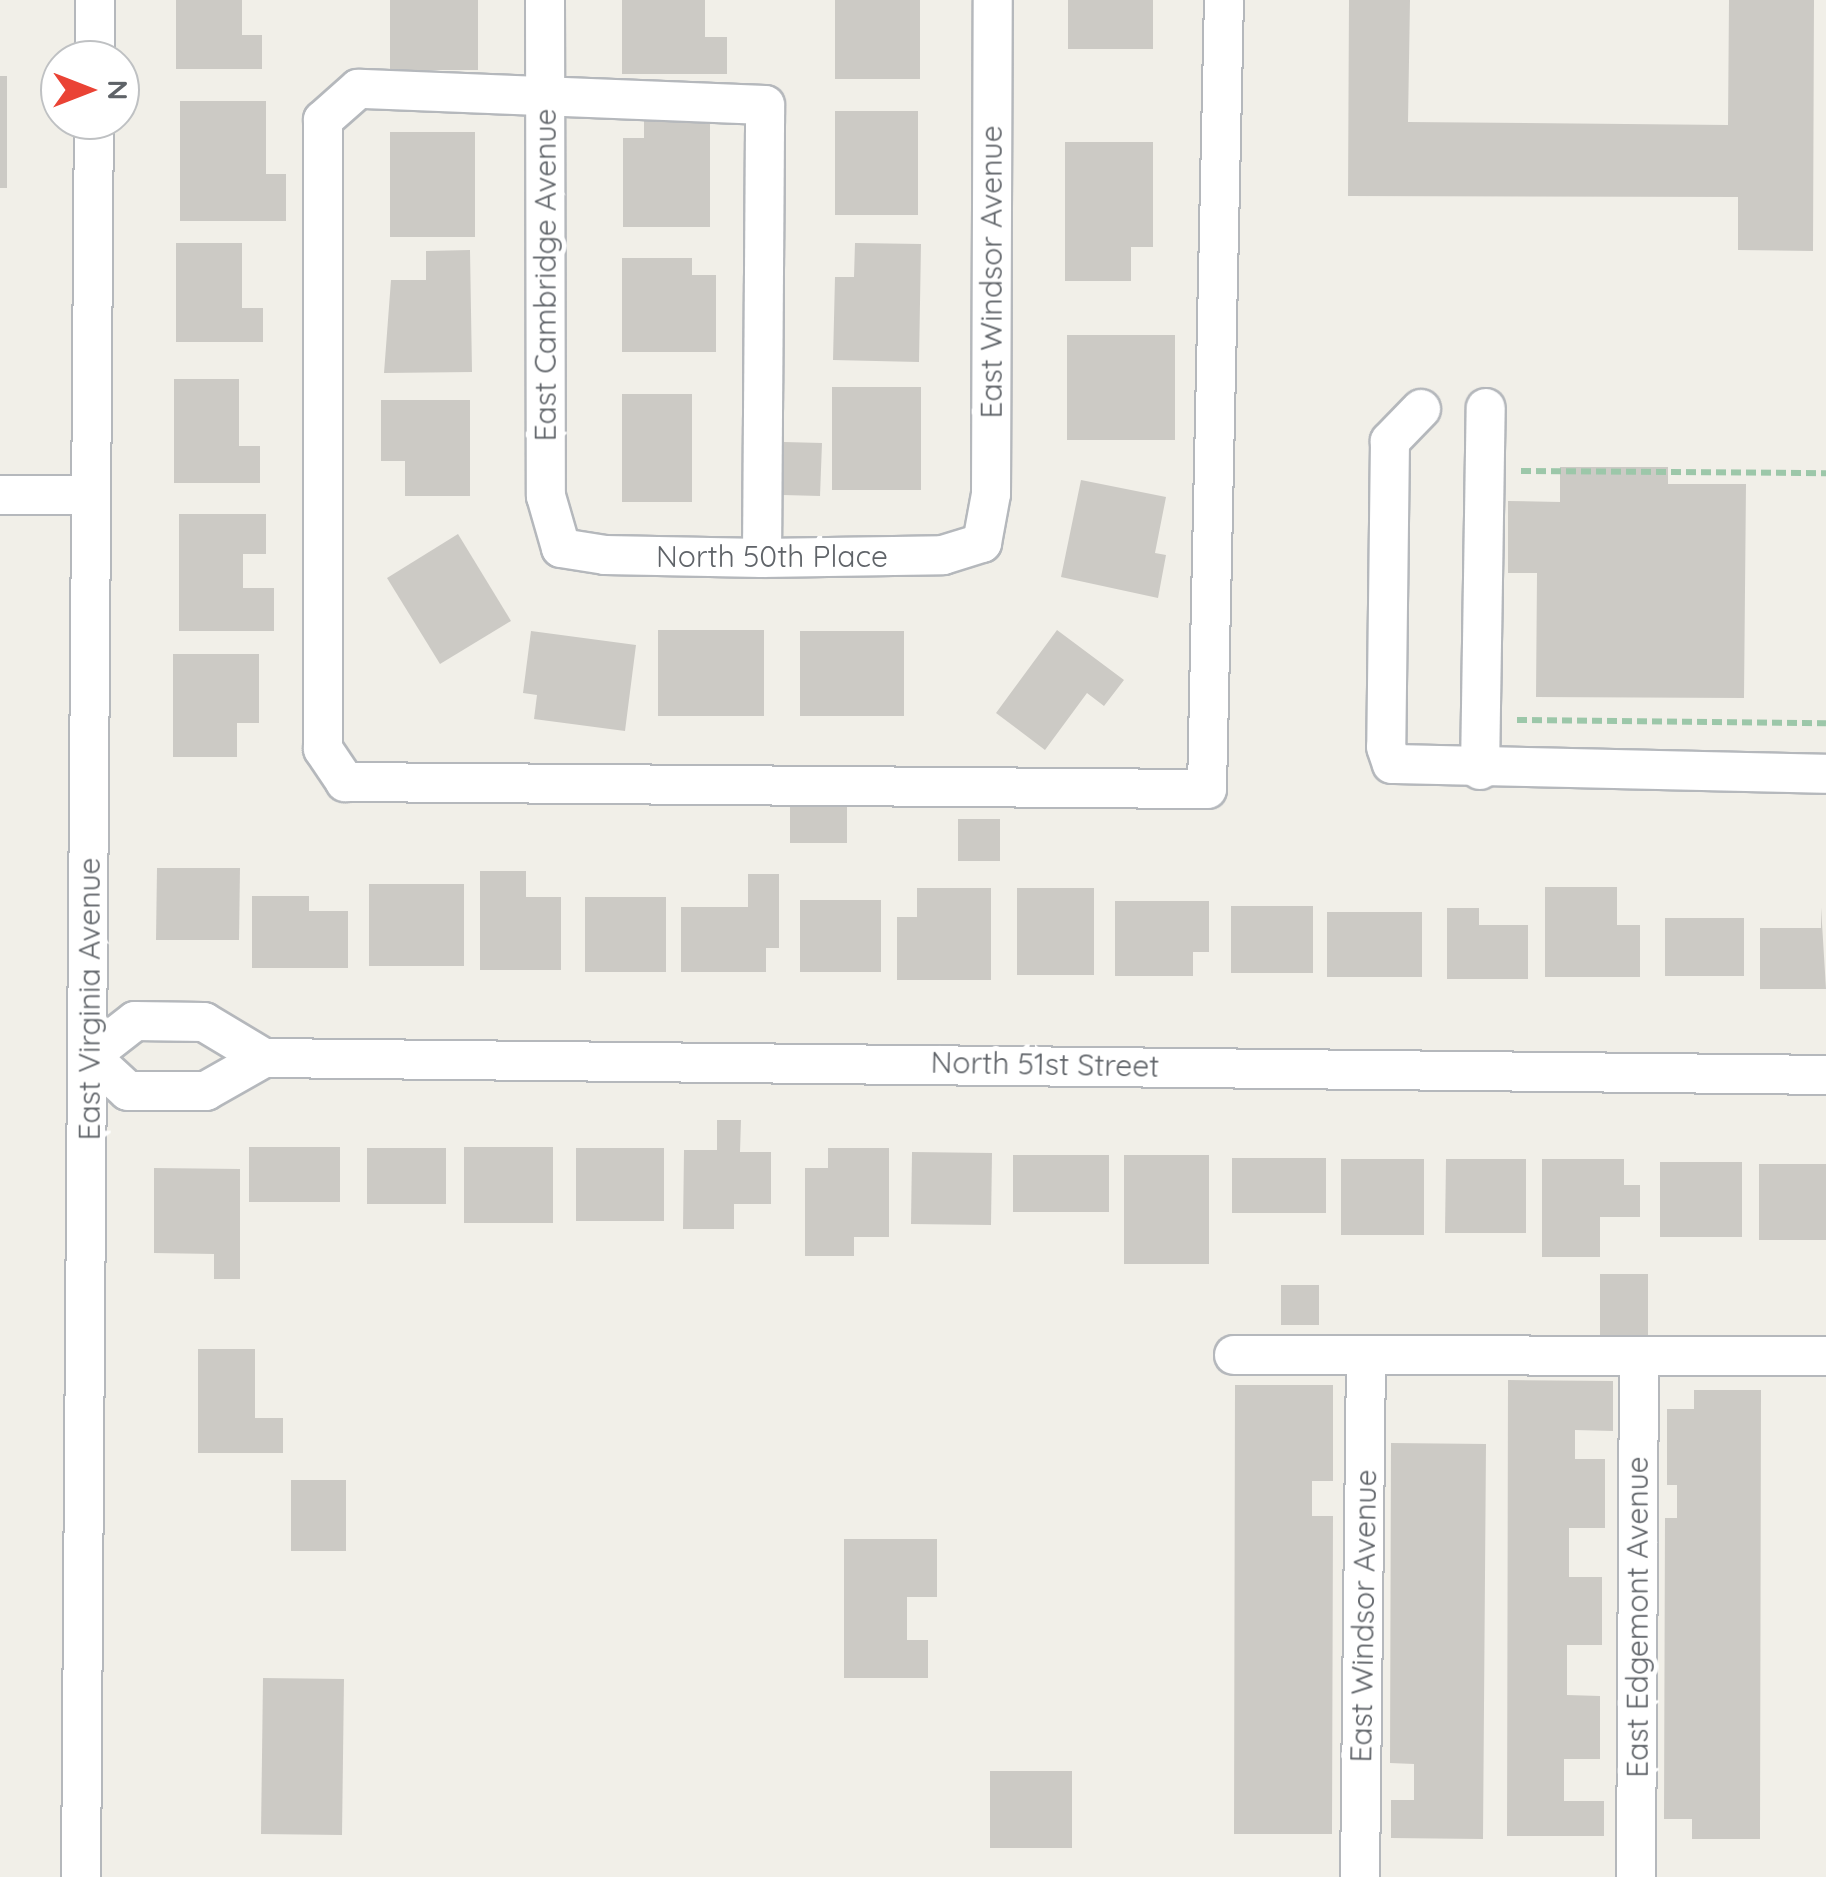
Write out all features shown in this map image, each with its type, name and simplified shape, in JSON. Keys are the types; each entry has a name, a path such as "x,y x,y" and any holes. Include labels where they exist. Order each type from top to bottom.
{"street":[{"path":"95,0 95,40"},
{"name":"East Cambridge Avenue","path":"545,0 546,496 562,548"},
{"name":"East Windsor Avenue","path":"982,543 990,494 993,0"},
{"path":"762,558 765,105 358,89 323,120 323,749 345,782 1207,789 1224,0"},
{"name":"East Virginia Avenue","path":"81,1877 94,140"},
{"path":"1421,408 1390,441 1386,747 1392,764 1480,770 1826,774"},
{"path":"1480,770 1486,408"},
{"path":"0,495 90,496"},
{"name":"North 50th Place","path":"562,548 606,556 943,556 982,543"},
{"path":"135,1022 204,1022 264,1058 206,1092 128,1092 90,1056 135,1022"},
{"name":"North 51st Street","path":"264,1058 1826,1074"},
{"path":"1234,1355 1826,1356"},
{"name":"East Windsor Avenue","path":"1360,1877 1366,1355"},
{"name":"East Edgemont Avenue","path":"1636,1877 1639,1357"}],"path":[{"path":"1485,470 1826,474"},
{"path":"1480,719 1826,723"}],"building":[{"path":"176,0 242,0 242,35 262,35 262,69 176,69"},
{"path":"390,0 478,0 478,70 390,70"},
{"path":"622,0 705,0 705,37 727,37 727,74 622,74"},
{"path":"835,0 920,0 920,79 835,79"},
{"path":"1068,0 1153,0 1153,49 1068,49"},
{"path":"1349,0 1410,0 1408,122 1728,125 1729,0 1814,0 1813,251 1738,250 1738,197 1348,196"},
{"path":"0,76 7,76 7,188 0,188"},
{"path":"180,101 266,101 266,174 286,174 286,221 180,221"},
{"path":"835,111 918,111 918,215 835,215"},
{"path":"644,115 710,115 710,227 623,227 623,138 644,138"},
{"path":"390,132 475,132 475,237 390,237"},
{"path":"1065,142 1153,142 1153,247 1131,247 1131,281 1065,281"},
{"path":"176,243 242,243 242,308 263,308 263,342 176,342"},
{"path":"855,243 921,244 919,362 833,360 835,277 854,277"},
{"path":"470,250 472,372 384,373 391,280 426,280 426,251"},
{"path":"622,258 692,258 692,275 716,275 716,352 622,352"},
{"path":"1067,335 1175,335 1175,440 1067,440"},
{"path":"174,379 239,379 239,446 260,446 260,483 174,483"},
{"path":"832,387 921,387 921,490 832,490"},
{"path":"622,394 692,394 692,502 622,502"},
{"path":"381,400 470,400 470,496 405,496 405,461 381,461"},
{"path":"784,442 822,443 820,496 783,495"},
{"path":"1560,467 1668,467 1668,484 1746,484 1744,698 1536,697 1537,573 1508,573 1508,501 1560,502"},
{"path":"1081,480 1166,497 1155,553 1166,555 1158,598 1061,577"},
{"path":"179,514 266,514 266,554 243,554 243,588 274,588 274,631 179,631"},
{"path":"458,534 511,621 440,664 387,578"},
{"path":"658,630 764,630 764,716 658,716"},
{"path":"1057,630 1124,680 1104,706 1087,693 1045,750 996,713"},
{"path":"531,631 636,645 625,731 534,719 537,695 523,693"},
{"path":"800,631 904,631 904,716 800,716"},
{"path":"173,654 259,654 259,723 237,723 237,757 173,757"},
{"path":"790,801 847,801 847,843 790,843"},
{"path":"958,819 1000,819 1000,861 958,861"},
{"path":"157,868 240,868 239,940 156,940"},
{"path":"480,871 526,871 526,897 561,897 561,970 480,970"},
{"path":"748,874 779,874 779,948 766,948 766,972 681,972 681,907 748,907"},
{"path":"369,884 464,884 464,966 369,966"},
{"path":"1545,887 1617,887 1617,925 1640,925 1640,977 1545,977"},
{"path":"917,888 991,888 991,980 897,980 897,917 917,917"},
{"path":"1017,888 1094,888 1094,975 1017,975"},
{"path":"252,896 309,896 309,911 348,911 348,968 252,968"},
{"path":"585,897 666,897 666,972 585,972"},
{"path":"800,900 881,900 881,972 800,972"},
{"path":"1115,901 1209,901 1209,952 1193,952 1193,976 1115,976"},
{"path":"1231,906 1313,906 1313,973 1231,973"},
{"path":"1821,907 1826,989 1760,989 1760,928 1821,928"},
{"path":"1447,908 1479,908 1479,925 1528,925 1528,979 1447,979"},
{"path":"1327,912 1422,912 1422,977 1327,977"},
{"path":"1665,918 1744,918 1744,976 1665,976"},
{"path":"717,1120 741,1120 740,1152 771,1152 771,1204 734,1204 734,1229 683,1229 684,1150 717,1150"},
{"path":"249,1147 340,1147 340,1202 249,1202"},
{"path":"464,1147 553,1147 553,1223 464,1223"},
{"path":"367,1148 446,1148 446,1204 367,1204"},
{"path":"576,1148 664,1148 664,1221 576,1221"},
{"path":"828,1148 889,1148 889,1237 854,1237 854,1256 805,1256 805,1168 828,1168"},
{"path":"912,1152 992,1153 991,1225 911,1224"},
{"path":"1013,1155 1109,1155 1109,1212 1013,1212"},
{"path":"1124,1155 1209,1155 1209,1264 1124,1264"},
{"path":"1232,1158 1326,1158 1326,1213 1232,1213"},
{"path":"1341,1159 1424,1159 1424,1235 1341,1235"},
{"path":"1446,1159 1526,1159 1526,1233 1445,1233"},
{"path":"1542,1159 1624,1159 1624,1185 1640,1185 1640,1217 1600,1217 1600,1257 1542,1257"},
{"path":"1660,1162 1742,1162 1742,1237 1660,1237"},
{"path":"1759,1164 1826,1164 1826,1240 1759,1240"},
{"path":"154,1168 240,1169 240,1279 214,1279 214,1254 154,1253"},
{"path":"1600,1274 1648,1274 1648,1335 1600,1335"},
{"path":"1281,1285 1319,1285 1319,1325 1281,1325"},
{"path":"198,1349 255,1349 255,1418 283,1418 283,1453 198,1453"},
{"path":"1508,1380 1613,1381 1613,1431 1575,1430 1575,1459 1605,1459 1605,1528 1569,1528 1569,1577 1602,1577 1602,1645 1567,1645 1567,1695 1600,1696 1600,1759 1564,1759 1564,1801 1604,1801 1604,1836 1507,1836"},
{"path":"1235,1385 1333,1385 1333,1481 1312,1481 1312,1516 1333,1516 1332,1834 1234,1834"},
{"path":"1694,1390 1761,1390 1760,1839 1692,1839 1692,1819 1664,1819 1665,1518 1677,1518 1677,1485 1667,1485 1667,1409 1694,1409"},
{"path":"1391,1443 1486,1444 1483,1839 1391,1838 1391,1800 1414,1800 1414,1764 1390,1763"},
{"path":"291,1480 346,1480 346,1551 291,1551"},
{"path":"844,1539 937,1539 937,1597 907,1597 907,1640 928,1640 928,1678 844,1678"},
{"path":"263,1678 344,1679 342,1835 261,1834"},
{"path":"990,1771 1072,1771 1072,1848 990,1848"}]}
